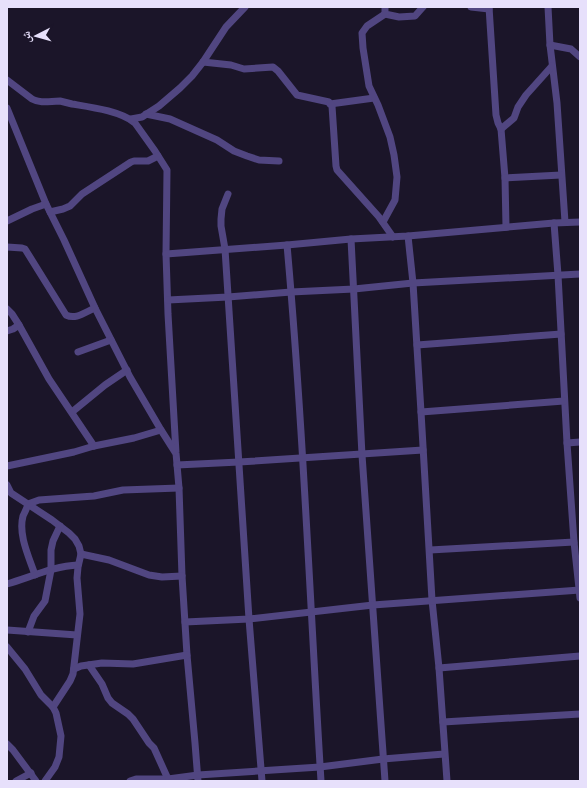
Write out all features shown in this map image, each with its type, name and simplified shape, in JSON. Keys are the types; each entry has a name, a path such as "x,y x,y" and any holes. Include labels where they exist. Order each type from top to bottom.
{"street":[{"path":"131,119 142,117 159,106 180,88 203,62 226,27 245,7"},
{"path":"383,222 395,200 397,178 390,137 368,86 362,33 367,26 385,11 399,17 415,16 423,7"},
{"path":"471,7 489,8 496,115 501,130 505,178 506,227"},
{"path":"548,7 550,45 557,103 565,222"},
{"path":"550,45 571,49 580,57"},
{"path":"203,62 231,65 244,69 273,67 297,95 329,102 332,106 337,170 379,217 393,237"},
{"path":"501,130 514,118 518,107 526,95 552,66"},
{"path":"7,80 37,102 60,101 96,107 131,119 166,167 168,174 166,254 168,300 179,488 182,576 187,655 198,778"},
{"path":"330,104 374,98"},
{"path":"7,108 9,121 46,204 70,252 94,308 160,430 176,453"},
{"path":"146,114 170,120 217,140 234,151 247,156 259,160 279,161"},
{"path":"50,212 70,206 82,194 130,162 148,161 158,156"},
{"path":"505,178 562,175"},
{"path":"228,194 222,209 221,226 225,249 249,619 262,781"},
{"path":"7,221 46,204"},
{"path":"166,254 287,246 351,239 408,236 565,222 580,222"},
{"path":"554,223 564,401 574,542 580,598"},
{"path":"408,236 413,284 432,600 439,668 446,781"},
{"path":"351,239 362,454 385,781"},
{"path":"287,246 312,612 321,781"},
{"path":"7,247 25,249 66,315 76,317 94,308"},
{"path":"168,300 580,274"},
{"path":"7,309 19,325 49,379 94,446"},
{"path":"7,331 19,325"},
{"path":"417,345 561,334"},
{"path":"78,352 111,340"},
{"path":"72,412 105,385 127,370"},
{"path":"421,412 564,401"},
{"path":"7,466 134,438 160,430"},
{"path":"567,443 580,442"},
{"path":"177,465 423,450"},
{"path":"7,485 11,493 60,526 75,539 79,546 80,554 77,578 80,614 74,669 70,681 52,707"},
{"path":"35,575 23,538 23,517 28,504 39,500 94,496 123,490 179,488"},
{"path":"28,632 34,616 45,601 51,570 51,550 53,541 60,526"},
{"path":"430,550 574,542"},
{"path":"80,554 109,560 149,575 182,576"},
{"path":"7,584 51,570 66,566 78,565"},
{"path":"185,622 249,619 373,604 580,590"},
{"path":"7,630 78,635"},
{"path":"7,647 25,669 41,695 56,713 61,736 59,757 55,767 45,781"},
{"path":"74,669 108,662 133,664 187,655"},
{"path":"439,668 580,656"},
{"path":"89,665 102,684 108,698 132,719 154,748 168,779"},
{"path":"443,722 580,714"},
{"path":"7,744 36,781"},
{"path":"130,781 136,779 198,778 444,754"},
{"path":"16,781 31,774"}]}
